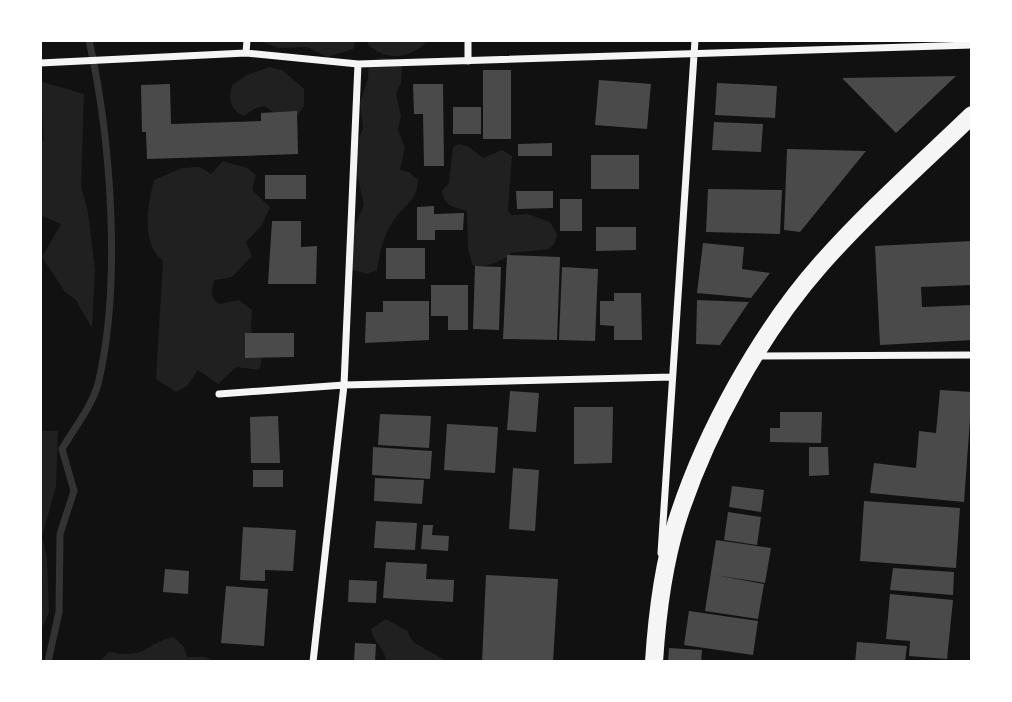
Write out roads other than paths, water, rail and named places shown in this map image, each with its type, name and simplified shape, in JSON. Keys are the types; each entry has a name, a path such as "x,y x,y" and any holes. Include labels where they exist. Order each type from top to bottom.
{"main road":[{"path":"654,662 657,611 676,523 712,434 756,355 821,265 972,115"}],"street":[{"path":"246,52 247,40"},
{"path":"468,40 468,61"},
{"path":"657,611 695,40"},
{"path":"40,63 246,52 358,64 694,56 972,45"},
{"path":"313,662 344,385 358,64"},
{"path":"756,355 972,355"},
{"path":"219,394 344,385 672,377"}],"waterway":[{"path":"48,662 59,612 60,534 74,491 62,449 87,409 98,384 110,302 112,258 108,166 89,40"}]}
